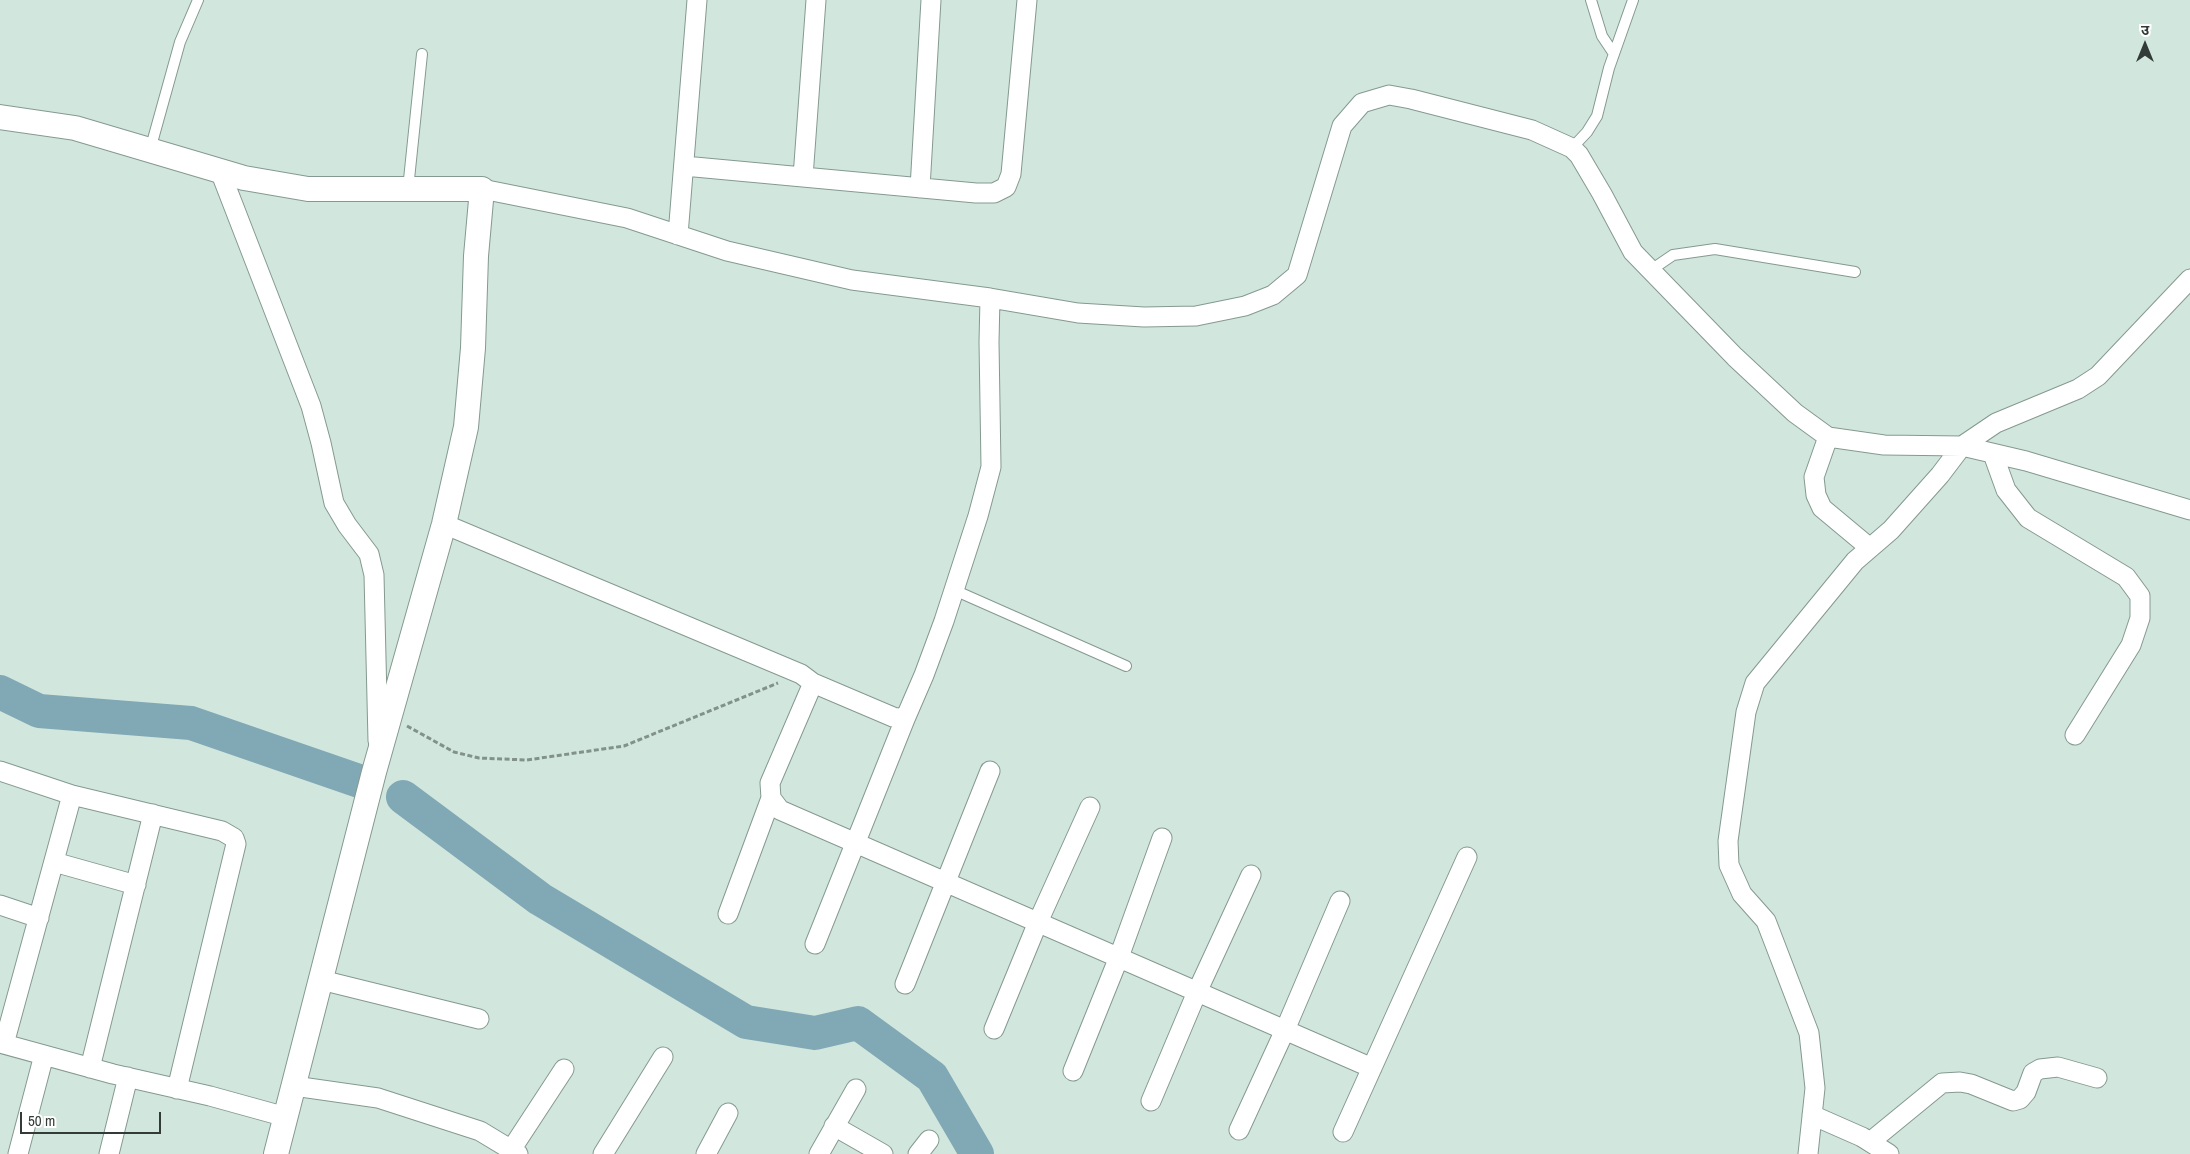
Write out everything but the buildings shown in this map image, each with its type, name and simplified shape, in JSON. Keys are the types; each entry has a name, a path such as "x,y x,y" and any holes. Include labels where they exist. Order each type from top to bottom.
{"street":[{"path":"678,235 697,0"},
{"path":"803,177 816,0"},
{"path":"920,188 931,0"},
{"path":"684,166 994,193 1006,187 1011,174 1027,0"},
{"path":"0,116 75,128 244,178 308,190 482,190 627,218 727,251 852,280 990,298 1078,313 1144,317 1196,316 1244,306 1273,295 1297,275 1342,126 1362,103 1389,95 1412,99 1532,130 1572,148 1602,194 1633,252 1735,357 1795,413 1828,437 1884,445 1962,446 2124,489 2190,510"},
{"path":"220,171 311,406 322,443 334,503 347,525 369,554 374,575 376,763"},
{"path":"276,1154 366,798 444,524 466,427 473,348 476,256 482,190"},
{"path":"1808,1154 1815,1088 1808,1032 1766,921 1742,894 1729,865 1728,840 1746,712 1755,683 1855,561 1891,530 1940,475 1962,446 1996,423 2078,389 2098,376 2190,279"},
{"path":"815,944 924,675 978,516 991,467 990,298"},
{"path":"1828,437 1814,477 1816,495 1822,508 1870,548"},
{"path":"1993,454 2006,490 2028,518 2126,577 2140,596 2140,618 2130,646 2075,735"},
{"path":"444,524 893,717 905,719"},
{"path":"728,914 771,798 770,784 807,679"},
{"path":"0,771 72,795 222,831 234,838 236,844 177,1089"},
{"path":"905,984 990,771"},
{"path":"72,795 39,918 2,1044 128,1078 286,1117"},
{"path":"771,798 780,810 1372,1068"},
{"path":"994,1029 1038,922 1090,807"},
{"path":"90,1068 153,814"},
{"path":"1073,1071 1119,957 1162,838"},
{"path":"1343,1132 1467,857"},
{"path":"54,862 136,885"},
{"path":"1150,1102 1197,992 1251,875"},
{"path":"1239,1130 1285,1030 1340,901"},
{"path":"0,905 39,918"},
{"path":"321,980 479,1019"},
{"path":"18,1154 44,1055"},
{"path":"603,1154 663,1058"},
{"path":"1870,1142 1942,1083 1960,1082 1971,1084 2013,1101 2020,1099 2026,1092 2033,1073 2040,1069 2058,1066 2097,1078"},
{"path":"294,1086 378,1098 480,1131 503,1149 564,1069"},
{"path":"110,1154 128,1078"},
{"path":"819,1154 856,1089"},
{"path":"706,1154 728,1113"},
{"path":"1812,1115 1828,1120 1889,1154"},
{"path":"834,1126 883,1154"}],"lane":[{"path":"150,150 180,42 198,0"},
{"path":"1591,0 1602,36 1614,54"},
{"path":"1572,148 1587,132 1597,116 1614,54 1633,0"},
{"path":"408,190 422,54"},
{"path":"1651,270 1673,255 1715,249 1855,272"},
{"path":"954,590 1126,666"}],"path":[{"path":"389,717 454,752 479,758 527,760 624,746 807,679"}],"waterway":[{"path":"0,692 39,711 191,723 359,781"},
{"path":"403,797 540,899 746,1022 815,1033 858,1023 932,1077 977,1154"}]}
